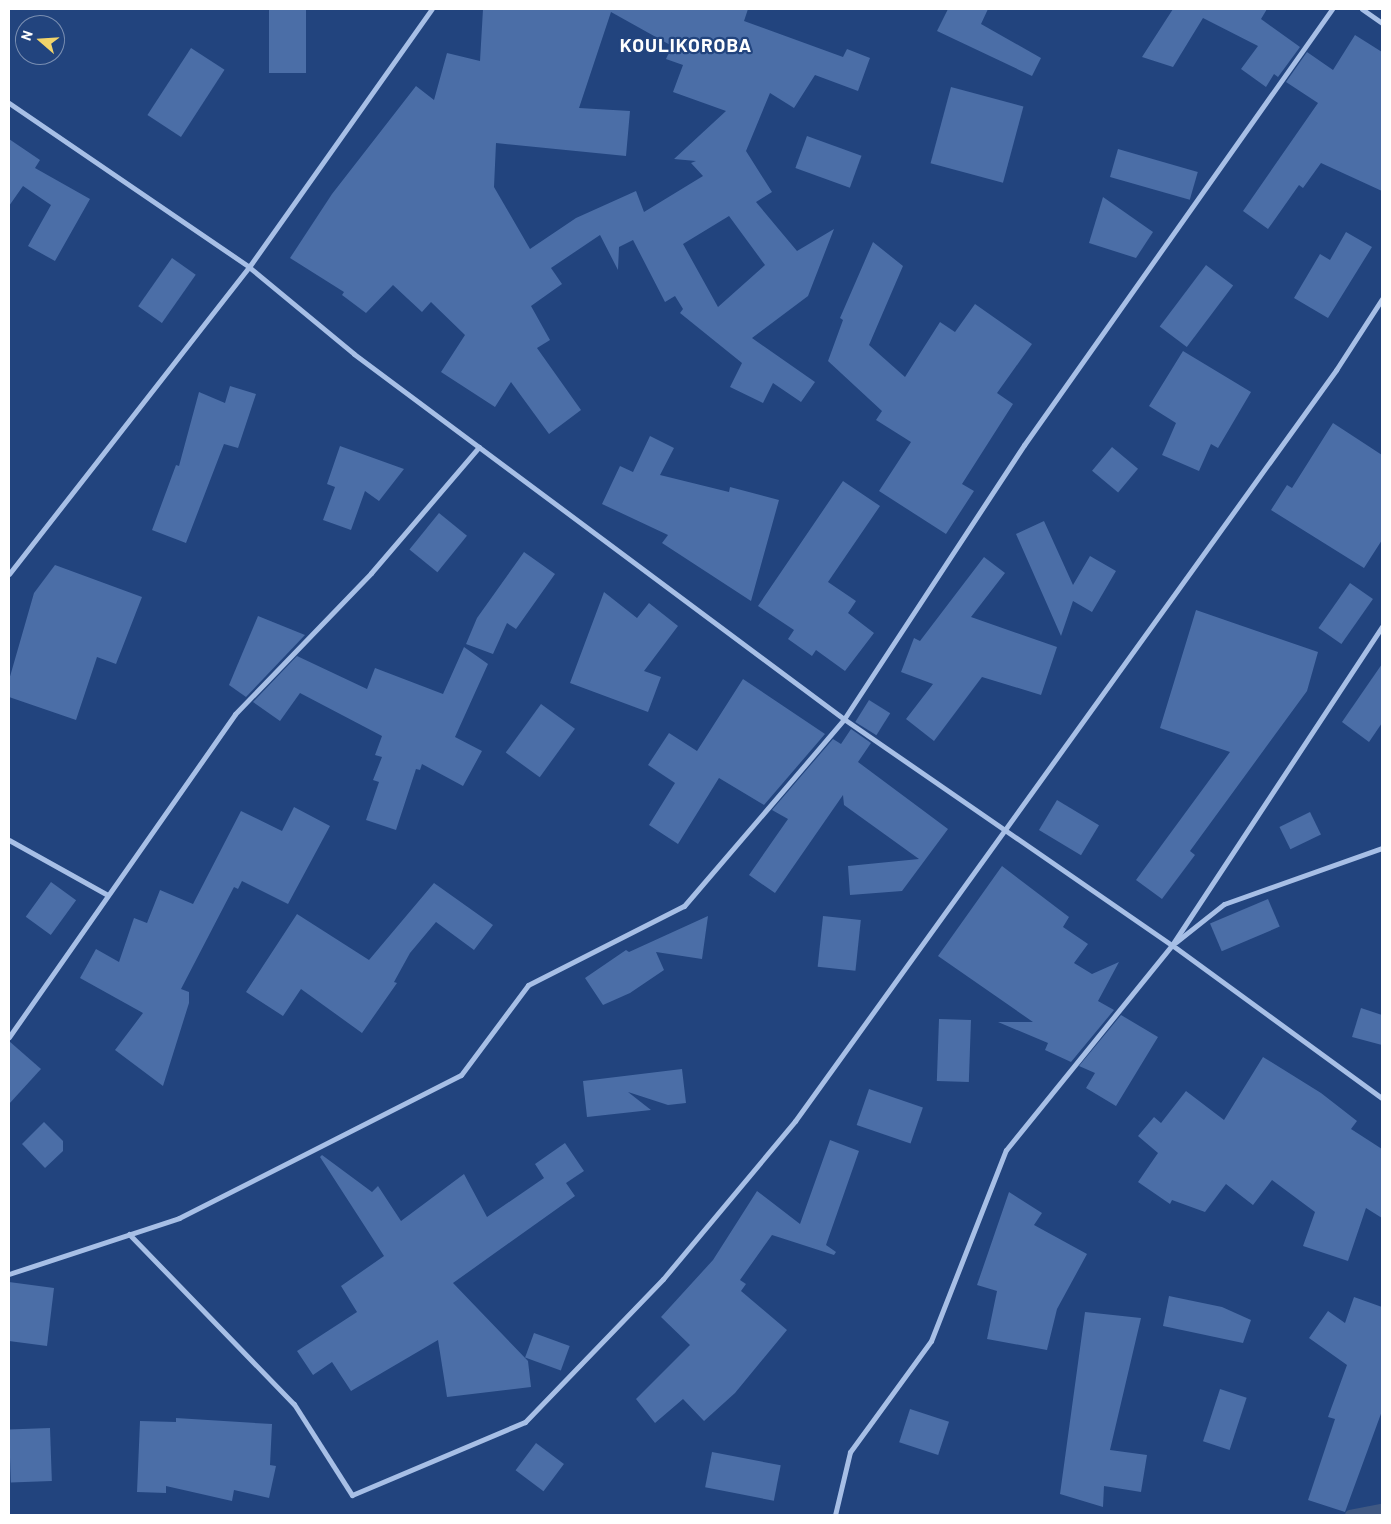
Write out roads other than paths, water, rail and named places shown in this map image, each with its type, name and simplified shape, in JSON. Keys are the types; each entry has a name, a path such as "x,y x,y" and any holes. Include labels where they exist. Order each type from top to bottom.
{"street":[{"path":"9,574 249,267 432,9"},
{"path":"9,1274 179,1218 461,1075 528,986 684,906 844,719 1024,444 1332,9"},
{"path":"1362,9 1382,23"},
{"path":"9,103 249,267 354,354 844,719 1172,945 1382,1098"},
{"path":"129,1234 294,1404 352,1495 525,1422 663,1279 796,1121 1330,378 1382,299"},
{"path":"9,1037 235,714 371,573 479,446"},
{"path":"835,1515 850,1452 930,1341 1006,1150 1172,945 1382,626"},
{"path":"9,840 108,895"},
{"path":"1172,945 1224,904 1382,848"}],"waterway":[{"path":"1350,1515 1382,1509"}],"district":[{"name":"KOULIKOROBA","path":"686,45"}]}
